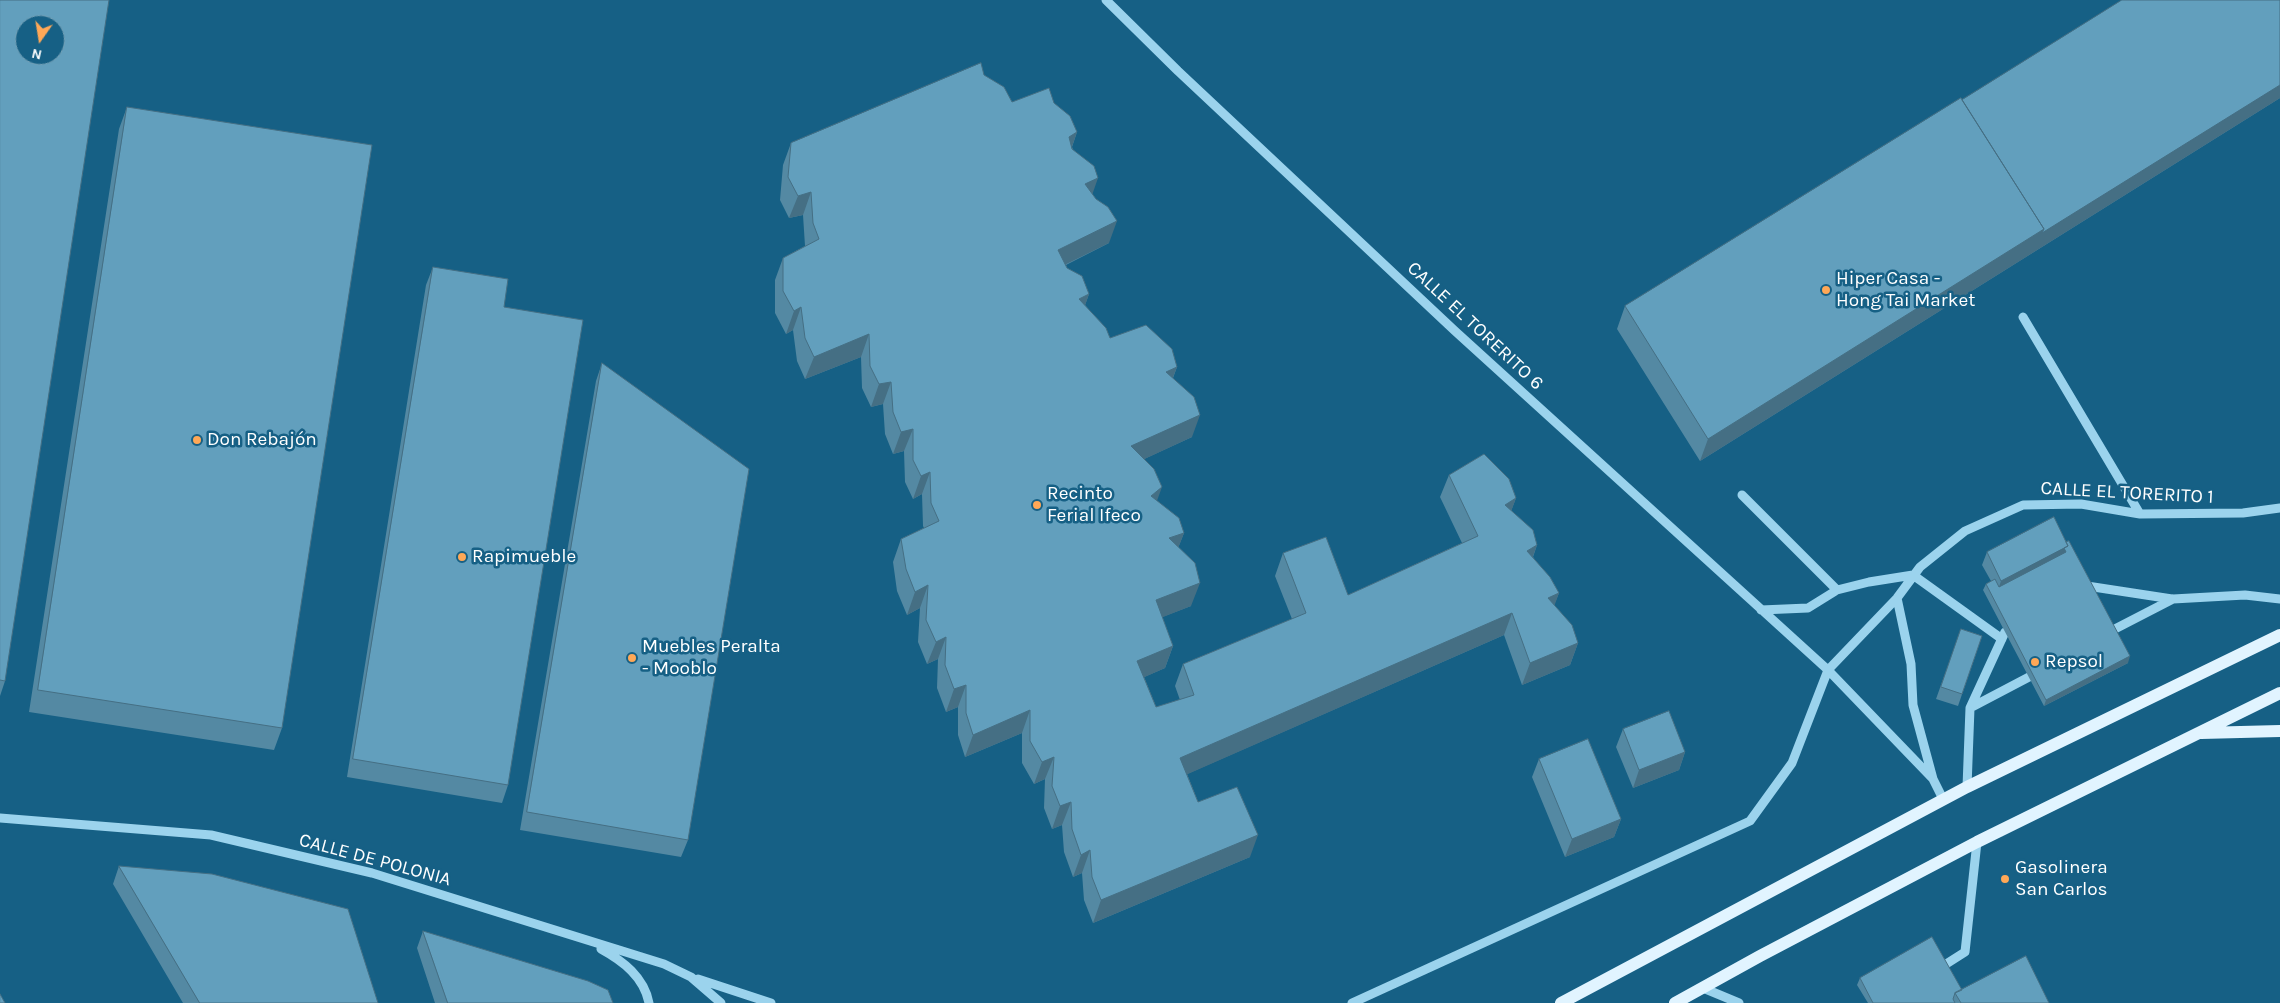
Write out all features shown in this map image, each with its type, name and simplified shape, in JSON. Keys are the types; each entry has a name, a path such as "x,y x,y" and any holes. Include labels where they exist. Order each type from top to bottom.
{"main road":[{"path":"1561,1003 1967,786 2280,635"},
{"path":"1676,1003 1760,956 1977,842 2280,693"},
{"path":"2196,733 2280,731"}],"street":[{"name":"CALLE EL TORERITO 6","path":"1106,0 1178,71 1455,331 1828,670 1933,779"},
{"path":"2024,317 2140,514"},
{"path":"1742,495 1837,590"},
{"name":"CALLE EL TORERITO 1","path":"1828,670 1897,598 1913,575 1965,531 2023,505 2081,504 2140,514 2243,513 2280,508"},
{"path":"1761,610 1808,608 1837,590 1869,582 1913,575 2003,635 1970,708 1967,786"},
{"path":"2087,586 2173,599 2245,595 2280,598"},
{"path":"1897,598 1911,664 1913,705 1933,779 1943,800"},
{"path":"2111,631 2173,599"},
{"path":"1352,1003 1750,822 1792,763 1828,670"},
{"path":"1970,708 2029,677"},
{"name":"CALLE DE POLONIA","path":"0,818 210,836 372,873 664,964 692,977 721,1003"},
{"path":"1943,966 1964,952 1977,842"},
{"path":"586,940 621,960 637,977 647,994 649,1003"},
{"path":"692,977 771,1003"},
{"path":"1703,988 1739,1003"}],"building":[{"path":"0,0 109,0 5,681 0,680"},
{"path":"2122,0 2280,0 2280,85 2042,233 2044,229 1962,100"},
{"name":"Recinto Ferial Ifeco","path":"981,63 984,75 1004,87 1012,102 1049,88 1054,103 1070,116 1077,132 1069,137 1072,149 1094,166 1098,178 1085,184 1096,199 1108,207 1117,221 1058,250 1067,268 1082,276 1089,294 1079,299 1106,328 1110,338 1146,325 1172,349 1177,367 1166,372 1194,397 1200,415 1131,446 1154,469 1162,487 1151,496 1179,518 1184,533 1169,538 1195,563 1200,583 1156,600 1173,646 1137,661 1156,707 1194,695 1183,664 1306,613 1283,553 1326,537 1348,595 1478,536 1449,475 1484,454 1509,479 1516,498 1505,505 1533,530 1537,545 1527,551 1550,577 1559,593 1548,598 1572,625 1578,643 1530,663 1512,613 1180,758 1198,802 1237,787 1258,835 1101,900 1092,877 1090,850 1081,855 1072,829 1071,802 1060,806 1052,786 1054,757 1042,762 1030,741 1030,710 973,735 966,713 966,685 954,689 945,665 946,637 936,642 926,620 928,585 915,592 906,569 901,539 939,521 931,503 930,472 921,476 913,460 913,429 901,432 893,412 891,382 879,384 870,366 869,334 814,357 805,338 801,307 794,311 783,291 783,258 819,239 813,223 811,192 798,196 788,177 791,143"},
{"name":"Hiper Casa - Hong Tai Market","path":"1961,98 2044,229 1708,439 1625,306"},
{"name":"Don Rebajón","path":"127,107 372,145 282,728 38,690"},
{"name":"Rapimueble","path":"433,267 508,279 504,307 583,320 508,785 353,759"},
{"name":"Muebles Peralta - Mooblo","path":"602,363 749,469 688,840 527,812"},
{"path":"2054,517 2068,546 2001,581 1987,552"},
{"path":"2069,541 2130,656 2046,700 1986,584 1995,579 1999,587 2066,552 2064,548 2068,546 2066,542"},
{"path":"1961,629 1982,636 1962,694 1941,687"},
{"path":"1669,711 1685,752 1639,770 1623,729"},
{"path":"1588,739 1621,819 1572,839 1539,759"},
{"path":"119,866 212,874 348,909 378,1003 200,1003"},
{"path":"423,931 588,981 608,990 613,1003 448,1003"},
{"path":"1932,937 1962,990 1955,993 1953,999 1955,1003 1873,1003 1860,978"},
{"path":"2026,956 2049,1003 1961,1003 1955,993"},
{"path":"0,994 5,1003 0,1003"}],"place":[{"name":"Hiper Casa - Hong Tai Market","path":"1826,290"},
{"name":"Don Rebajón","path":"197,440"},
{"name":"Recinto Ferial Ifeco","path":"1037,505"},
{"name":"Rapimueble","path":"462,557"},
{"name":"Muebles Peralta - Mooblo","path":"632,658"},
{"name":"Repsol","path":"2035,662"},
{"name":"Gasolinera San Carlos","path":"2005,879"}]}
